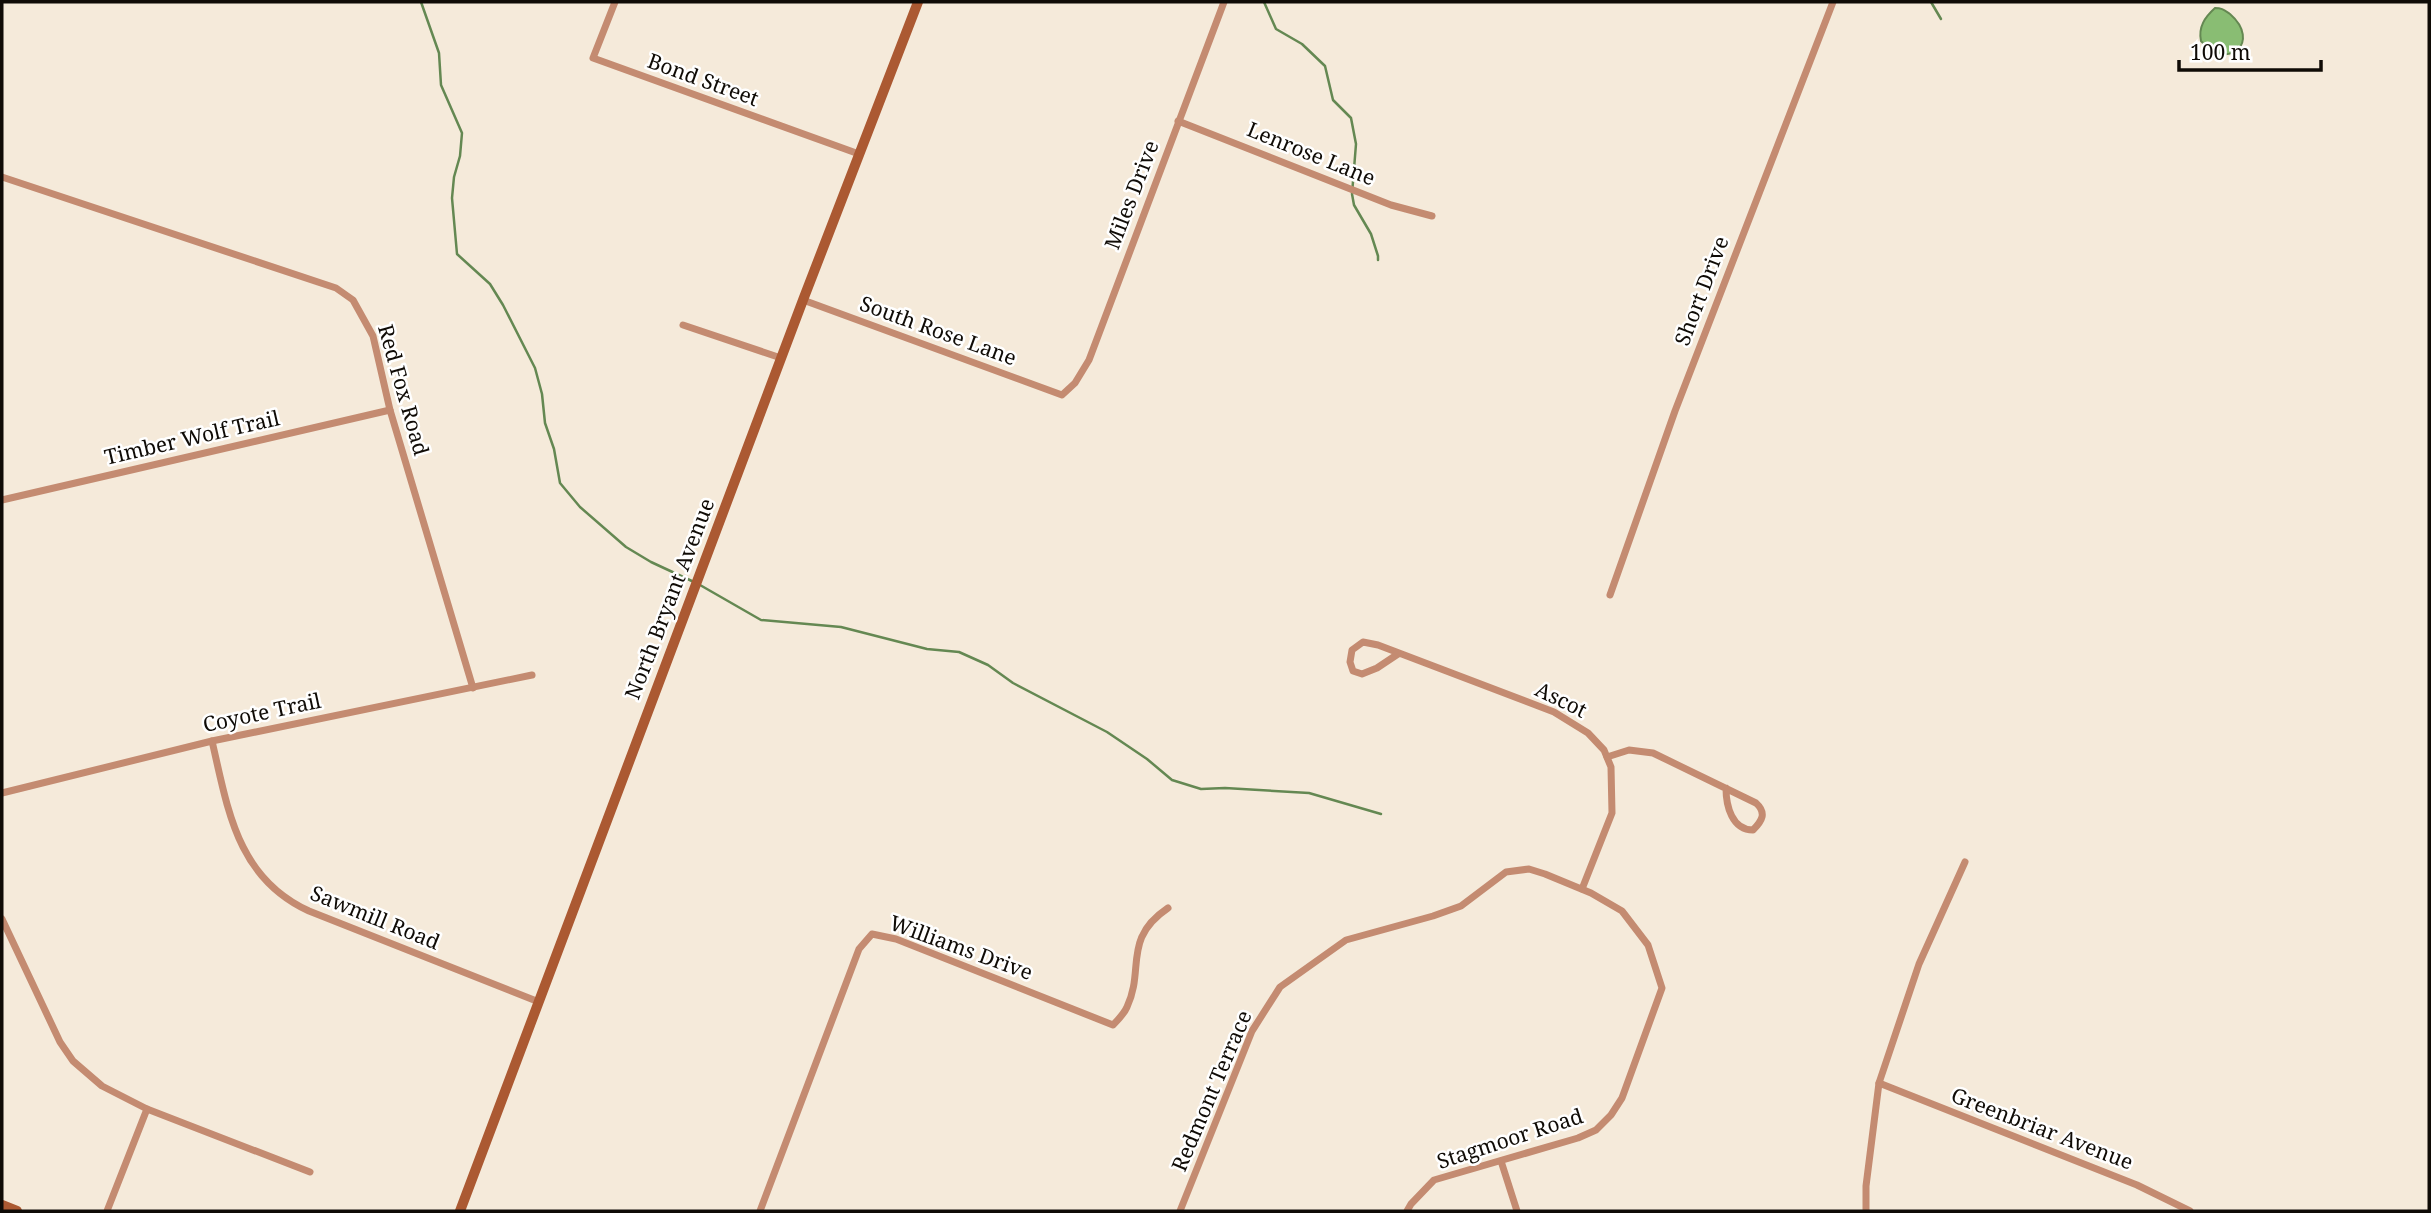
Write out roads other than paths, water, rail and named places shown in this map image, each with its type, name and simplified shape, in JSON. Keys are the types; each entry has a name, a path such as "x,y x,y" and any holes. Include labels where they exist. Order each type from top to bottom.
{"street":[{"name":"Bond Street","path":"615,2 593,58 859,155"},
{"name":"North Bryant Avenue","path":"460,1211 918,2"},
{"name":"Miles Drive","path":"1062,395 1075,383 1089,360 1224,2"},
{"name":"Short Drive","path":"1610,595 1675,411 1833,2"},
{"name":"Lenrose Lane","path":"1178,121 1391,205 1432,216"},
{"name":"Red Fox Road","path":"2,177 336,288 353,300 373,336 390,410 473,688"},
{"name":"South Rose Lane","path":"803,300 1062,395"},
{"path":"683,325 781,358"},
{"name":"Timber Wolf Trail","path":"2,500 390,410"},
{"name":"Ascot","path":"1398,654 1362,674 1353,671 1350,662 1352,650 1363,642 1398,654 1554,712 1588,733 1607,757"},
{"name":"Coyote Trail","path":"2,793 212,741 532,675"},
{"name":"Sawmill Road","path":"212,741 231,823 249,858 275,890 309,911 539,1002"},
{"path":"1582,889 1612,813 1611,767 1607,757 1629,750 1653,753 1726,788 1756,803 1762,808 1763,815 1760,824 1753,830 1745,830 1732,820 1726,788"},
{"path":"1866,1211 1866,1186 1879,1083 1919,964 1965,862"},
{"name":"Redmont Terrace","path":"1181,1211 1252,1031 1280,987 1346,940 1461,906 1506,872 1529,869 1582,889"},
{"name":"Stagmoor Road","path":"1407,1211 1434,1180 1578,1138 1596,1130 1611,1115 1622,1098 1662,988 1648,945 1622,911 1582,889"},
{"name":"Williams Drive","path":"760,1211 859,948 872,934 896,939 1113,1025 1127,1008 1134,985 1136,954 1142,935 1158,915 1168,908"},
{"path":"2,919 60,1042 73,1060 102,1086 147,1109 310,1172"},
{"name":"Greenbriar Avenue","path":"1879,1083 2137,1185 2190,1211"},
{"path":"107,1211 147,1109"},
{"path":"1501,1161 1517,1211"},
{"path":"2,1205 17,1211"}],"waterway":[{"path":"421,2 439,53 441,85 462,133 452,198 457,254 490,284 535,368 560,483 580,507 626,547 694,582"},
{"path":"1264,2 1276,29 1302,44 1325,66 1333,100 1351,118 1356,144 1352,194 1354,205 1371,234 1378,260"},
{"path":"1931,2 1941,19"},
{"path":"700,585 761,620 841,627 927,649 959,652 988,665 1013,683 1107,732 1172,780 1201,789 1309,793 1381,814"}]}
